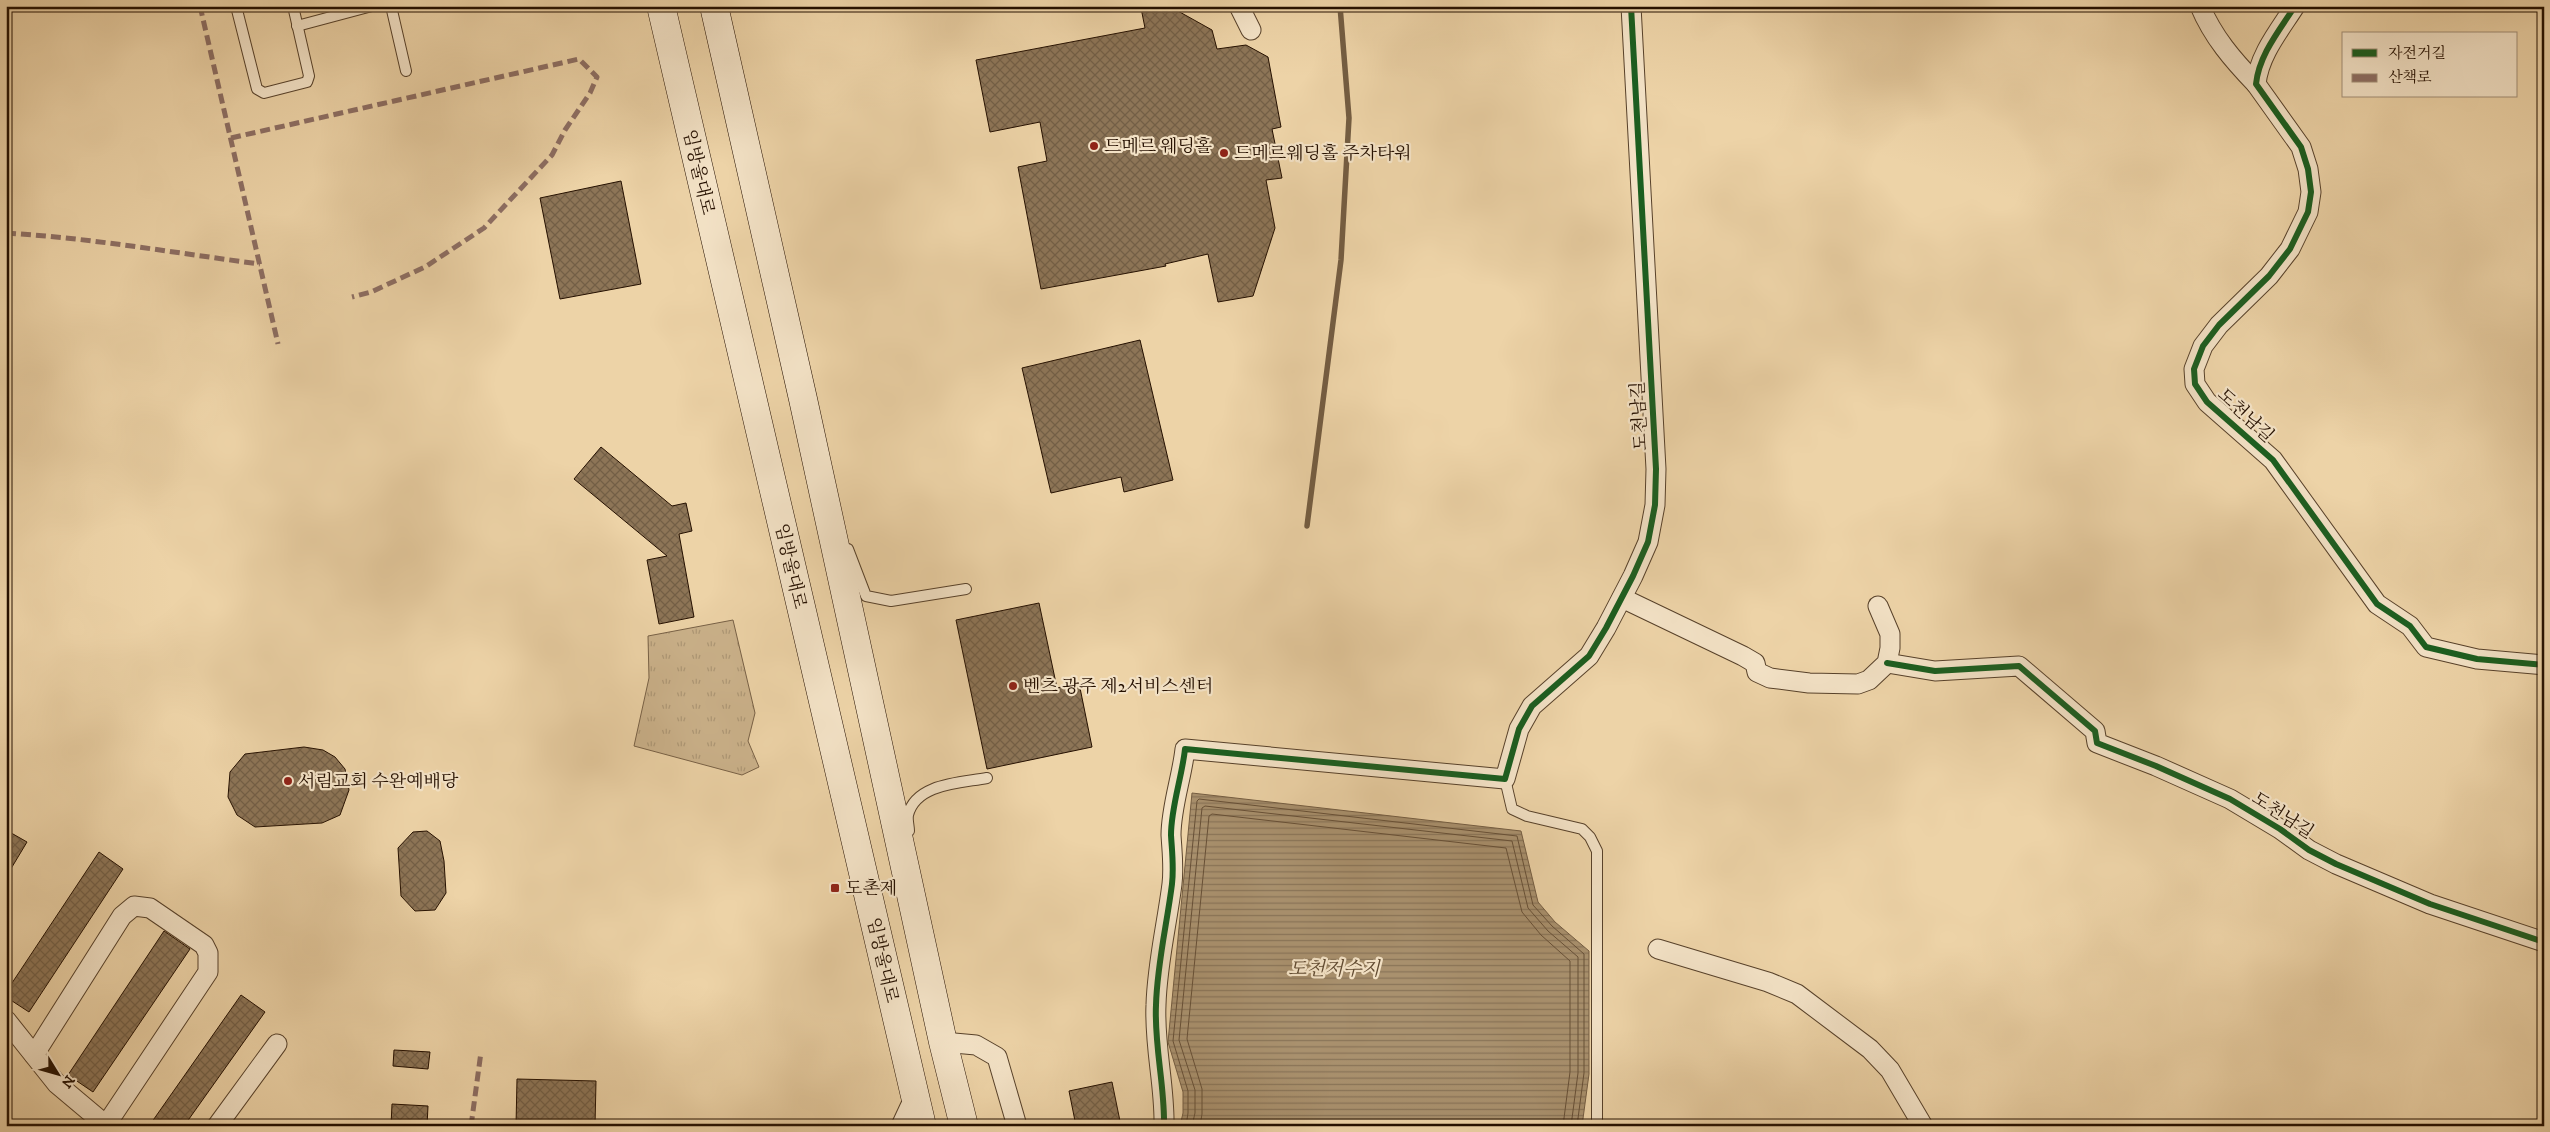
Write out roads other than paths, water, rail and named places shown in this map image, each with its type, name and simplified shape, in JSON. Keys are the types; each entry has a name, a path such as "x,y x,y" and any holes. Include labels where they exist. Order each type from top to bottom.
{"main road":[{"name":"임방울대로","path":"661,6 922,1126"},
{"path":"714,6 829,518 943,1042 964,1126"}],"street":[{"path":"1240,6 1251,30"},
{"name":"도천남길","path":"1505,779 1518,729 1532,706 1589,656 1622,598 1648,542 1656,505 1652,367 1631,6"},
{"name":"도천남길","path":"2200,6 2208,25 2227,53 2256,84 2301,147 2308,169 2310,192 2308,212 2290,249 2270,276 2219,325 2203,346 2194,369 2195,384 2207,402 2273,460 2377,604 2410,626 2426,647 2477,659 2544,665"},
{"path":"2256,84 2258,70 2269,46 2295,6"},
{"path":"1622,598 1743,656 1755,663 1757,672 1770,678 1858,684 1869,680 1887,663 1890,634 1878,606"},
{"name":"도천남길","path":"1887,663 1935,671 2019,666 2095,731 2097,743 2164,769 2230,799 2280,829 2309,850 2336,864 2430,904 2544,942"},
{"path":"1164,1126 1157,1060 1156,1003 1160,957 1172,882 1174,859 1171,834 1174,804 1182,778 1185,748 1505,779"},
{"path":"6,1020 34,1055 58,1084 107,1125 208,972 208,952 204,945 150,908 134,906 122,916 34,1055"},
{"path":"1658,949 1768,982 1797,994 1870,1049 1890,1070 1923,1126"},
{"path":"943,1042 976,1045 997,1057 1017,1126"},
{"path":"217,1126 277,1044"},
{"path":"901,1126 915,1096"}],"lane":[{"path":"236,6 257,89 264,93 307,82 309,76 293,6"},
{"path":"297,26 372,6"},
{"path":"391,6 406,71"},
{"path":"829,518 849,551 859,582 866,596 891,601 966,589"},
{"path":"910,887 908,815 917,798 934,788 987,778"},
{"path":"1505,779 1512,809 1527,816 1582,829 1590,837 1597,851 1597,1126"}],"water":[{"name":"도천저수지","path":"1192,793 1521,831 1538,902 1555,922 1589,951 1589,1074 1582,1126 1180,1126 1183,1113 1183,1092 1168,1042"}],"waterway":[{"path":"1307,526 1341,260 1349,118 1340,6"}],"place":[{"name":"드메르 웨딩홀","path":"1094,146"},
{"name":"드메르웨딩홀 주차타워","path":"1224,153"},
{"name":"벤츠 광주 제2서비스센터","path":"1013,686"},
{"name":"서림교회 수완예배당","path":"288,781"},
{"name":"도촌제","path":"835,888"}]}
